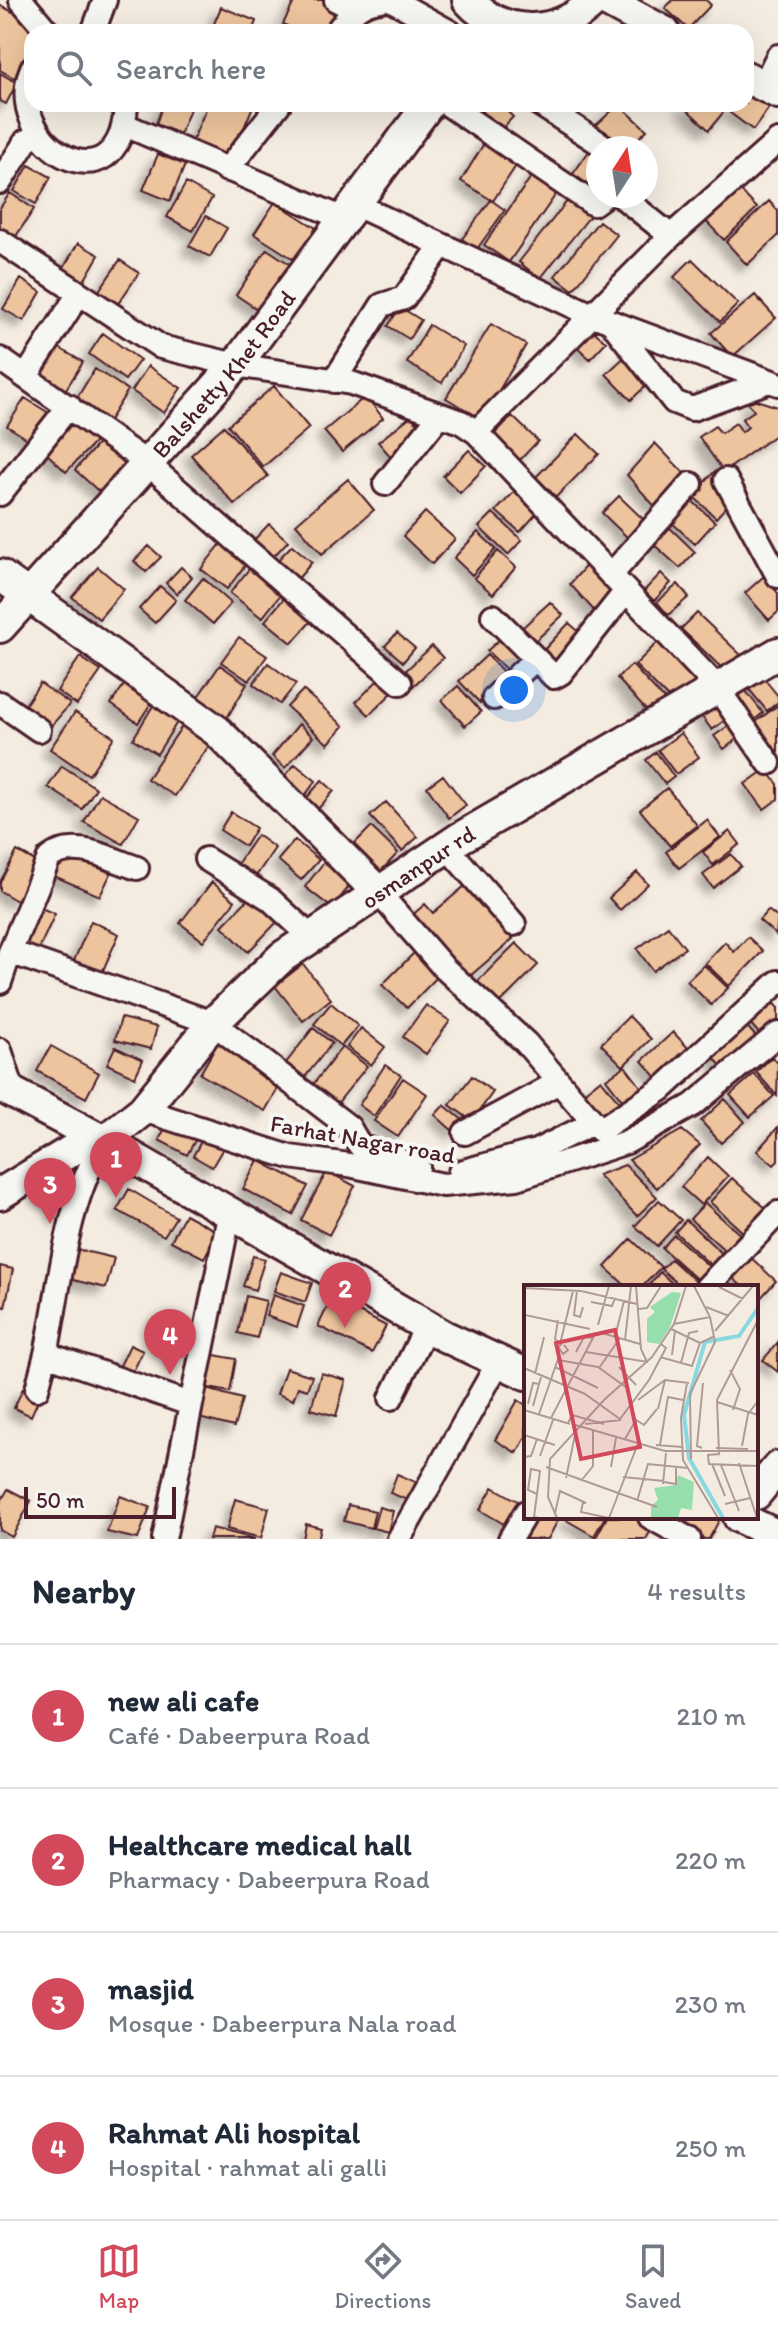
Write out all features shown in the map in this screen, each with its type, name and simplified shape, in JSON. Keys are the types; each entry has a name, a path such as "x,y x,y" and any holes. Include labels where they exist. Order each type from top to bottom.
{"street":[{"path":"21,0 41,24"},
{"path":"96,24 105,0"},
{"path":"339,24 345,5 381,0"},
{"path":"392,0 436,24"},
{"path":"468,0 486,24"},
{"path":"556,24 572,19 595,0"},
{"path":"605,0 649,24"},
{"path":"762,85 778,56"},
{"path":"24,77 15,111 26,141 51,160 81,162 108,150 126,114 227,170 442,245 601,318 773,382"},
{"path":"227,170 273,112"},
{"name":"Balshetty Khet Road","path":"0,627 236,365 423,112"},
{"path":"459,112 586,199"},
{"path":"551,112 588,136"},
{"path":"0,182 26,141"},
{"path":"476,432 601,318 671,236 778,141"},
{"path":"636,208 671,236"},
{"path":"0,241 161,347 236,365 334,381 440,415 476,432 716,686 769,763"},
{"path":"334,381 382,305 404,298 442,245"},
{"path":"27,375 78,295"},
{"path":"601,318 674,402 692,409 773,382"},
{"path":"0,359 27,375 147,463 400,683"},
{"path":"0,494 69,406"},
{"path":"385,484 440,415"},
{"path":"726,480 778,576"},
{"path":"493,616 547,674 554,677 561,673 618,583 691,484"},
{"path":"0,575 217,731 378,892 444,968 526,1043 600,1130 662,1089 778,982"},
{"name":"osmanpur rd","path":"0,1194 74,1149 104,1141 143,1110 213,1023 282,957 447,847 716,686 778,653"},
{"path":"494,698 534,660"},
{"path":"0,703 39,730"},
{"path":"447,847 514,924"},
{"path":"0,982 49,858 55,853 81,850 137,868"},
{"path":"206,859 270,899 311,937"},
{"name":"Farhat Nagar road","path":"10,952 213,1023 349,1127 360,1146 409,1165 464,1172 536,1151 593,1123"},
{"name":"Farhat Nagar road","path":"143,1110 290,1157 349,1165 443,1185 517,1178 627,1142 693,1105 778,1034"},
{"path":"0,1050 5,1099 104,1141 229,1216 426,1327 524,1373"},
{"path":"465,1133 559,1082"},
{"path":"37,1389 62,1258 87,1169 104,1141"},
{"path":"709,1285 778,1213"},
{"path":"164,1539 176,1492 190,1404 229,1216"},
{"path":"391,1398 426,1327"},
{"path":"46,1354 190,1404"},
{"path":"399,1539 498,1363"},
{"path":"760,1494 778,1536"},
{"path":"510,1539 524,1515"},
{"path":"654,1519 689,1539"},
{"path":"721,1539 738,1519"}],"building":[{"path":"295,0 326,0 338,6 329,24 283,24"},
{"path":"673,0 706,0 711,5 693,24 683,24 665,8"},
{"path":"0,5 35,24 24,24 24,69 18,80 0,70"},
{"path":"221,7 256,21 255,24 214,24"},
{"path":"0,73 17,83 6,104 0,101"},
{"path":"754,95 771,105 753,130 729,112 754,112"},
{"path":"160,112 189,112 180,134 156,124"},
{"path":"205,112 251,112 231,159 192,142"},
{"path":"508,112 513,117 498,133 479,114"},
{"path":"610,112 628,112 647,130 641,136 599,136 591,130"},
{"path":"690,112 724,112 709,130"},
{"path":"488,137 521,158 493,201 461,181"},
{"path":"158,154 185,165 170,201 143,190"},
{"path":"586,156 586,183 573,174"},
{"path":"29,165 51,177 36,204 14,191"},
{"path":"538,167 563,184 509,262 484,245"},
{"path":"186,183 212,198 193,231 167,217"},
{"path":"735,185 757,208 724,240 701,216"},
{"path":"10,193 34,209 12,242 0,234 0,208"},
{"path":"572,195 593,212 540,279 519,262"},
{"path":"491,200 505,210 477,249 462,239"},
{"path":"769,201 778,211 778,236 747,265 726,242"},
{"path":"275,202 316,228 295,260 254,234"},
{"path":"206,216 227,228 210,257 189,246"},
{"path":"599,221 617,235 573,290 555,276"},
{"path":"78,243 99,255 81,286 60,274"},
{"path":"267,249 297,269 266,315 236,295"},
{"path":"692,259 738,304 720,322 674,277"},
{"path":"120,260 139,273 113,311 94,298"},
{"path":"21,279 41,292 24,321 3,309"},
{"path":"755,295 776,318 732,357 711,333"},
{"path":"400,307 421,320 409,339 388,326"},
{"path":"491,324 526,345 482,419 446,398"},
{"path":"429,325 464,346 442,383 407,363"},
{"path":"587,325 606,342 590,359 572,342"},
{"path":"103,333 140,360 125,380 89,354"},
{"path":"56,346 83,362 63,394 36,378"},
{"path":"629,353 653,379 631,400 606,374"},
{"path":"148,366 181,388 164,413 132,391"},
{"path":"95,369 128,390 108,422 75,401"},
{"path":"274,386 309,428 263,467 228,425"},
{"path":"366,396 383,418 342,452 324,431"},
{"path":"25,398 52,415 34,443 7,426"},
{"path":"753,399 778,407 778,433 724,472 699,437 715,426 721,433 736,423 742,432 748,427 742,419 754,411 748,403"},
{"path":"75,414 99,438 66,472 41,448"},
{"path":"411,416 424,432 392,458 378,442"},
{"path":"512,416 538,441 515,465 489,440"},
{"path":"224,426 268,476 235,505 191,455"},
{"path":"578,434 599,454 556,497 536,477"},
{"path":"102,439 133,466 105,497 75,470"},
{"path":"655,443 687,476 657,509 627,475"},
{"path":"469,450 486,466 460,493 443,476"},
{"path":"715,471 733,499 716,518 692,495"},
{"path":"348,479 374,510 322,554 296,524"},
{"path":"516,490 539,511 520,532 496,511"},
{"path":"619,496 646,522 629,539 602,513"},
{"path":"689,498 715,522 695,544 669,520"},
{"path":"425,512 455,539 432,564 403,536"},
{"path":"493,513 522,540 508,555 479,527"},
{"path":"269,524 288,541 272,558 253,541"},
{"path":"666,524 695,552 680,568 650,541"},
{"path":"478,532 496,549 472,575 454,558"},
{"path":"225,539 250,559 227,589 201,569"},
{"path":"292,545 312,562 297,580 276,562"},
{"path":"149,546 161,557 146,572 134,561"},
{"path":"498,551 516,567 493,594 474,578"},
{"path":"589,562 621,593 598,615 570,584"},
{"path":"253,564 285,589 262,618 230,593"},
{"path":"98,567 124,589 99,619 72,597"},
{"path":"181,567 192,577 177,594 166,583"},
{"path":"661,573 671,583 654,601 644,591"},
{"path":"764,576 778,593 778,612 769,620 745,593"},
{"path":"203,578 231,603 213,624 185,600"},
{"path":"678,584 689,597 668,615 657,602"},
{"path":"160,586 176,600 155,623 139,609"},
{"path":"285,597 312,620 292,643 265,621"},
{"path":"550,602 563,615 535,641 522,628"},
{"path":"697,613 741,655 725,671 681,629"},
{"path":"569,623 583,635 556,664 542,652"},
{"path":"397,633 415,648 403,662 385,646"},
{"path":"239,637 267,656 249,681 221,662"},
{"path":"502,637 526,660 512,675 487,651"},
{"path":"663,637 701,676 673,703 635,665"},
{"path":"432,646 443,658 411,688 400,676"},
{"path":"487,655 508,677 480,703 459,681"},
{"path":"80,657 101,671 77,705 57,691"},
{"path":"268,663 296,684 280,704 253,684"},
{"path":"220,665 247,684 224,723 195,701"},
{"path":"632,665 668,704 653,718 617,678"},
{"path":"758,671 778,696 778,702 767,711 743,682"},
{"path":"381,677 394,691 369,715 356,702"},
{"path":"126,682 153,700 138,723 111,704"},
{"path":"40,683 70,704 46,732 19,714"},
{"path":"741,685 763,713 748,725 726,697"},
{"path":"458,686 481,712 465,726 442,700"},
{"path":"303,690 344,726 328,744 287,707"},
{"path":"718,700 730,716 712,730 700,714"},
{"path":"154,704 179,719 157,754 133,739"},
{"path":"778,705 778,756 772,760 748,728"},
{"path":"75,712 114,737 89,775 50,749"},
{"path":"734,722 743,734 724,749 714,736"},
{"path":"184,723 212,741 175,796 147,779"},
{"path":"299,724 313,737 285,768 272,756"},
{"path":"681,733 699,757 676,774 658,750"},
{"path":"656,752 674,777 665,784 646,760"},
{"path":"295,764 316,781 302,799 280,782"},
{"path":"62,766 96,788 82,809 48,787"},
{"path":"766,769 778,784 778,799 764,809 745,784"},
{"path":"443,775 466,805 449,818 427,787"},
{"path":"322,780 334,791 317,810 305,800"},
{"path":"667,788 697,825 670,846 640,810"},
{"path":"100,794 139,816 123,844 84,822"},
{"path":"386,802 418,837 402,851 370,816"},
{"path":"231,812 256,828 245,846 220,830"},
{"path":"707,820 720,837 679,868 666,852"},
{"path":"371,827 398,853 381,871 353,845"},
{"path":"730,831 740,844 713,865 703,852"},
{"path":"257,835 275,848 254,879 236,866"},
{"path":"295,840 319,860 301,880 278,860"},
{"path":"17,851 39,863 17,901 0,891 0,882"},
{"path":"64,853 111,873 100,896 54,876"},
{"path":"731,854 741,866 713,888 703,875"},
{"path":"324,862 351,884 332,908 305,887"},
{"path":"637,872 648,884 620,910 609,898"},
{"path":"212,882 235,901 203,941 180,923"},
{"path":"466,885 513,939 463,982 408,919 425,904 433,913"},
{"path":"255,892 281,918 248,952 222,926"},
{"path":"39,907 55,914 37,953 22,946"},
{"path":"768,910 778,918 776,935 759,920"},
{"path":"91,921 119,934 101,975 73,963"},
{"path":"668,926 685,948 653,971 637,949"},
{"path":"748,937 763,951 729,986 705,963 725,942 734,952"},
{"path":"516,943 538,965 498,1005 476,983"},
{"path":"417,950 441,973 407,1008 382,985"},
{"path":"303,964 331,999 303,1021 275,986"},
{"path":"704,965 728,988 711,1005 687,981"},
{"path":"767,996 778,1008 778,1023 762,1037 744,1016"},
{"path":"331,1003 358,1026 341,1046 314,1024"},
{"path":"426,1005 450,1021 426,1054 403,1037"},
{"path":"629,1016 651,1039 623,1066 601,1044"},
{"path":"121,1018 157,1027 151,1049 115,1040"},
{"path":"743,1022 758,1039 723,1068 709,1052"},
{"path":"313,1028 332,1043 305,1077 286,1063"},
{"path":"361,1028 385,1047 371,1065 347,1047"},
{"path":"673,1032 694,1054 662,1083 642,1061"},
{"path":"219,1041 284,1078 265,1111 200,1074"},
{"path":"51,1046 99,1073 86,1098 37,1071"},
{"path":"115,1047 143,1060 135,1077 107,1064"},
{"path":"342,1047 367,1066 336,1105 312,1086"},
{"path":"772,1057 778,1063 777,1096 756,1072"},
{"path":"385,1065 401,1075 374,1116 359,1105"},
{"path":"625,1066 645,1092 626,1105 606,1079"},
{"path":"754,1074 774,1096 750,1117 730,1095"},
{"path":"472,1076 493,1092 472,1121 450,1105"},
{"path":"403,1078 427,1094 398,1137 374,1121"},
{"path":"601,1079 622,1106 602,1123 580,1096"},
{"path":"725,1099 745,1122 721,1143 701,1121"},
{"path":"444,1105 464,1121 454,1132 435,1115"},
{"path":"168,1122 197,1137 187,1155 159,1140"},
{"path":"778,1127 778,1161 774,1165 757,1151"},
{"path":"682,1130 700,1145 657,1188 629,1160"},
{"path":"206,1133 225,1145 212,1167 193,1156"},
{"path":"708,1157 728,1176 701,1205 681,1187"},
{"path":"258,1160 308,1186 293,1215 243,1189"},
{"path":"625,1165 657,1197 637,1216 598,1175"},
{"path":"327,1171 355,1186 329,1235 301,1220"},
{"path":"732,1178 769,1211 746,1235 710,1202"},
{"path":"129,1189 176,1217 164,1236 117,1210"},
{"path":"659,1200 681,1220 657,1246 635,1226"},
{"path":"705,1203 745,1239 730,1255 690,1219"},
{"path":"185,1214 218,1232 204,1258 171,1241"},
{"path":"686,1220 728,1259 717,1271 675,1232"},
{"path":"674,1235 714,1271 702,1284 662,1248"},
{"path":"631,1239 661,1267 644,1285 625,1285 605,1267"},
{"path":"71,1248 114,1258 106,1288 65,1278"},
{"path":"746,1253 776,1281 758,1301 758,1285 741,1285 728,1274"},
{"path":"253,1256 265,1259 255,1290 243,1286"},
{"path":"671,1259 700,1285 679,1285 661,1269"},
{"path":"0,1266 13,1269 5,1307 0,1306"},
{"path":"281,1272 312,1283 305,1302 274,1291"},
{"path":"660,1272 674,1285 649,1285"},
{"path":"273,1295 304,1306 297,1327 266,1316"},
{"path":"246,1296 266,1301 257,1338 238,1333"},
{"path":"332,1298 386,1326 372,1353 318,1326"},
{"path":"778,1342 778,1372 763,1360"},
{"path":"130,1345 143,1351 130,1378 117,1372"},
{"path":"209,1354 236,1359 230,1392 203,1387"},
{"path":"286,1368 312,1376 307,1390 298,1387 293,1400 277,1394"},
{"path":"321,1373 346,1380 336,1416 311,1409"},
{"path":"23,1388 40,1396 31,1416 14,1408"},
{"path":"207,1389 242,1399 234,1427 199,1418"},
{"path":"518,1400 524,1404 524,1441 517,1453 495,1440"},
{"path":"397,1474 416,1482 408,1500 390,1493"},
{"path":"493,1487 523,1504 509,1527 480,1510"},
{"path":"8,1489 31,1501 12,1537 0,1530 0,1503"},
{"path":"120,1496 150,1507 138,1539 107,1532"},
{"path":"235,1499 269,1508 261,1538 227,1529"},
{"path":"348,1505 375,1511 371,1528 344,1521"},
{"path":"379,1507 393,1511 388,1532 373,1528"},
{"path":"525,1519 558,1520 548,1539 513,1539"},
{"path":"564,1519 604,1519 594,1536"},
{"path":"606,1519 639,1519 653,1527 646,1539 595,1539"},
{"path":"664,1519 720,1519 709,1539 700,1539"},
{"path":"306,1524 321,1528 318,1539 303,1539"},
{"path":"212,1528 255,1539 209,1539"}],"place":[{"name":"new ali cafe","path":"116,1198"},
{"name":"masjid","path":"50,1224"},
{"name":"Healthcare medical hall","path":"345,1328"},
{"name":"Rahmat Ali hospital","path":"170,1375"}]}
